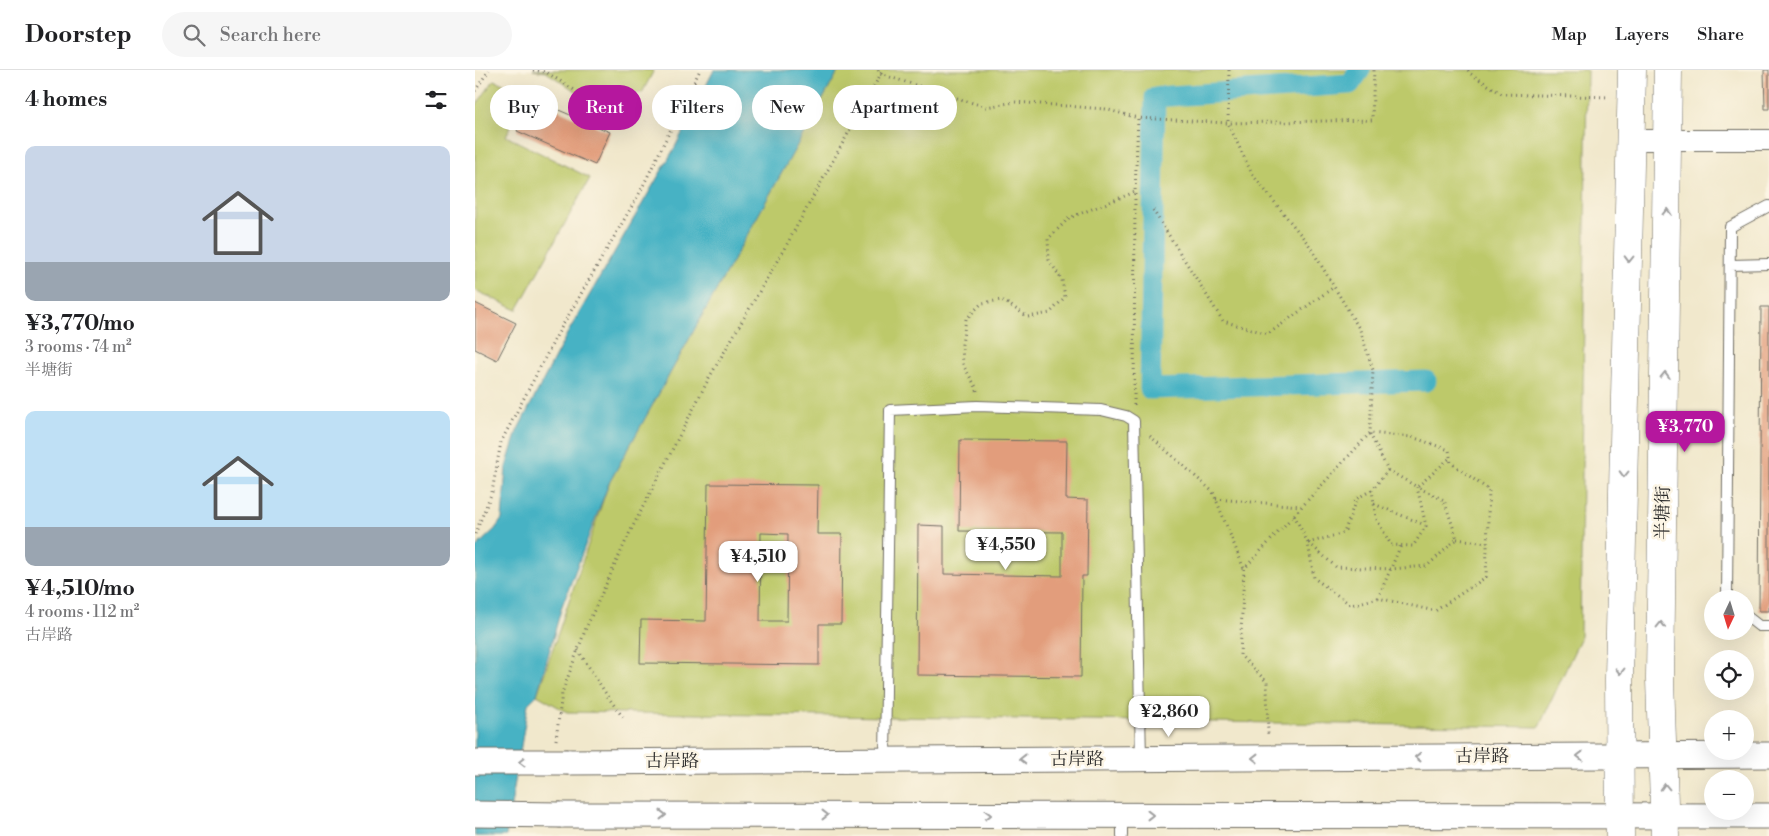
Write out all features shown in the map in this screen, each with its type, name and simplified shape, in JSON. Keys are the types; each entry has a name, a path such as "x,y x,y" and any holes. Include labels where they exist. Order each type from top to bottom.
{"main road":[{"path":"1620,826 1619,756 1632,70"},
{"name":"半塘街","path":"1665,826 1660,679 1668,70"}],"street":[{"path":"1631,140 1769,140"},
{"name":"古岸路","path":"475,762 1769,755"},
{"path":"475,814 561,815 627,825 1122,826 1665,826 1769,816"}],"lane":[{"path":"1727,590 1730,227 1769,206"},
{"path":"1730,265 1769,264"},
{"path":"885,760 890,410 977,406 1101,410 1126,416 1134,421 1141,759"},
{"path":"1754,622 1759,626 1769,626"}],"path":[{"path":"475,91 489,70"},
{"path":"533,70 547,72 568,86"},
{"path":"475,534 492,492 501,442 557,335 639,194 699,70"},
{"path":"556,740 561,693 578,649 629,534 709,378 787,244 879,72 883,70"},
{"path":"1229,70 1229,123 1252,174 1309,246 1360,330 1373,370 1370,433 1388,470 1444,500 1457,540"},
{"path":"879,72 986,107 1015,102 1105,109 1138,118 1229,123 1372,120 1374,70"},
{"path":"1468,70 1471,74 1502,94 1632,97"},
{"path":"1138,118 1135,192 1134,421 1213,492 1244,569 1240,655 1267,682 1268,758"},
{"path":"977,406 976,387 963,366 962,344 966,319 982,303 1002,300 1029,317 1050,312 1065,296 1062,280 1049,260 1048,239 1069,218 1135,192"},
{"path":"1153,210 1223,321 1268,334 1334,287"},
{"path":"1294,515 1308,543 1314,578 1351,605 1378,598 1435,612 1486,577 1489,490 1451,463 1449,450 1412,437 1370,433"},
{"path":"1244,569 1370,433"},
{"path":"1417,487 1450,458"},
{"path":"1308,543 1344,532 1356,499 1372,490 1388,470"},
{"path":"1372,490 1376,518 1391,545 1413,546 1426,526 1417,487"},
{"path":"1216,499 1301,506"},
{"path":"1374,504 1426,526"},
{"path":"1308,543 1336,568 1391,569 1427,566 1457,540 1487,542"},
{"path":"1378,598 1401,545"},
{"path":"578,649 625,720"}],"green space":[{"path":"533,70 654,70 642,93 642,85 568,86 546,72"},
{"path":"839,70 1587,70 1580,639 1539,727 567,712 537,695 609,483 806,130 823,130 823,99"},
{"path":"494,80 505,85 490,85"},
{"path":"490,86 490,130 509,130 506,136 590,178 517,310 475,290 475,107"}],"water":[{"path":"714,70 839,70 823,99 823,85 752,85 752,130 806,130 609,483 562,606 537,695 528,704 506,836 475,836 475,548 495,529 502,519 506,467 517,431 567,334 684,130 742,130 742,85 706,85"}],"building":[{"path":"1764,70 1769,70 1769,109 1765,109"},
{"path":"558,110 568,114 568,130 605,130 610,132 595,165 517,131 558,130"},
{"path":"475,303 516,323 497,360 475,349"},
{"path":"1761,307 1769,307 1769,611 1759,611"},
{"path":"960,440 1067,441 1066,499 1088,500 1087,576 1082,576 1081,677 917,675 918,525 944,526 944,574 1062,576 1062,532 959,531"},
{"path":"708,484 818,485 817,534 842,534 841,624 819,624 819,665 640,663 641,620 706,621","holes":["761,533 788,534 787,621 760,621"]}],"waterway":[{"path":"1360,70 1350,84 1155,97 1150,389 1426,381"}]}
